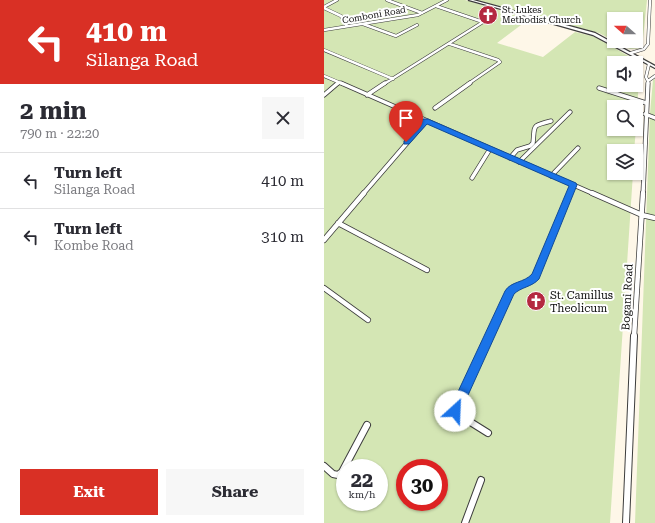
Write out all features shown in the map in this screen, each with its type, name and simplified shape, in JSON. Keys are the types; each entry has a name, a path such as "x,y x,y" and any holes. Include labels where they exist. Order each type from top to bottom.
{"street":[{"path":"324,8 337,0"},
{"path":"387,0 422,13"},
{"name":"Comboni Road","path":"324,30 422,13 447,0"},
{"path":"470,0 594,34 655,67"},
{"path":"631,53 646,48 648,44 650,0"},
{"path":"368,95 483,22 436,6"},
{"path":"324,8 341,16 347,26"},
{"path":"363,24 396,36 417,25"},
{"path":"435,108 500,62 498,60 450,44"},
{"path":"324,50 393,79"},
{"name":"Bogani Road","path":"626,523 642,215 645,114 648,81 646,77 649,64"},
{"path":"324,76 551,176 642,215 655,218"},
{"path":"648,81 655,76"},
{"path":"324,95 339,83"},
{"path":"599,88 646,103"},
{"path":"520,162 570,112"},
{"path":"645,114 655,118"},
{"path":"324,240 426,121"},
{"path":"510,158 517,150 533,143 534,127 540,123 551,121"},
{"path":"551,176 578,148"},
{"path":"472,178 490,149"},
{"path":"488,433 456,413 456,408 476,369 510,291 516,286 531,281 535,276 573,185"},
{"path":"338,223 427,270"},
{"path":"324,288 368,320"},
{"path":"324,466 332,474 338,476 342,472 367,425"},
{"path":"465,523 480,480"}],"green space":[{"path":"324,0 465,0 529,19 497,43 543,57 575,32 596,37 607,44 607,48 615,48 628,56 607,56 607,92 638,92 638,100 607,100 607,136 635,136 635,144 607,144 607,180 633,180 610,523 324,523"},
{"path":"477,0 647,0 643,38 643,12 607,12 607,37 599,33"},
{"path":"655,79 655,523 635,523 650,113 653,80"}],"place":[{"name":"St. Lukes Methodist Church","path":"488,15"},
{"name":"St. Camillus Theolicum","path":"536,301"}],"route":[{"path":"406,142 426,121 573,185 534,279 528,283 516,286 510,291 455,411"}]}
